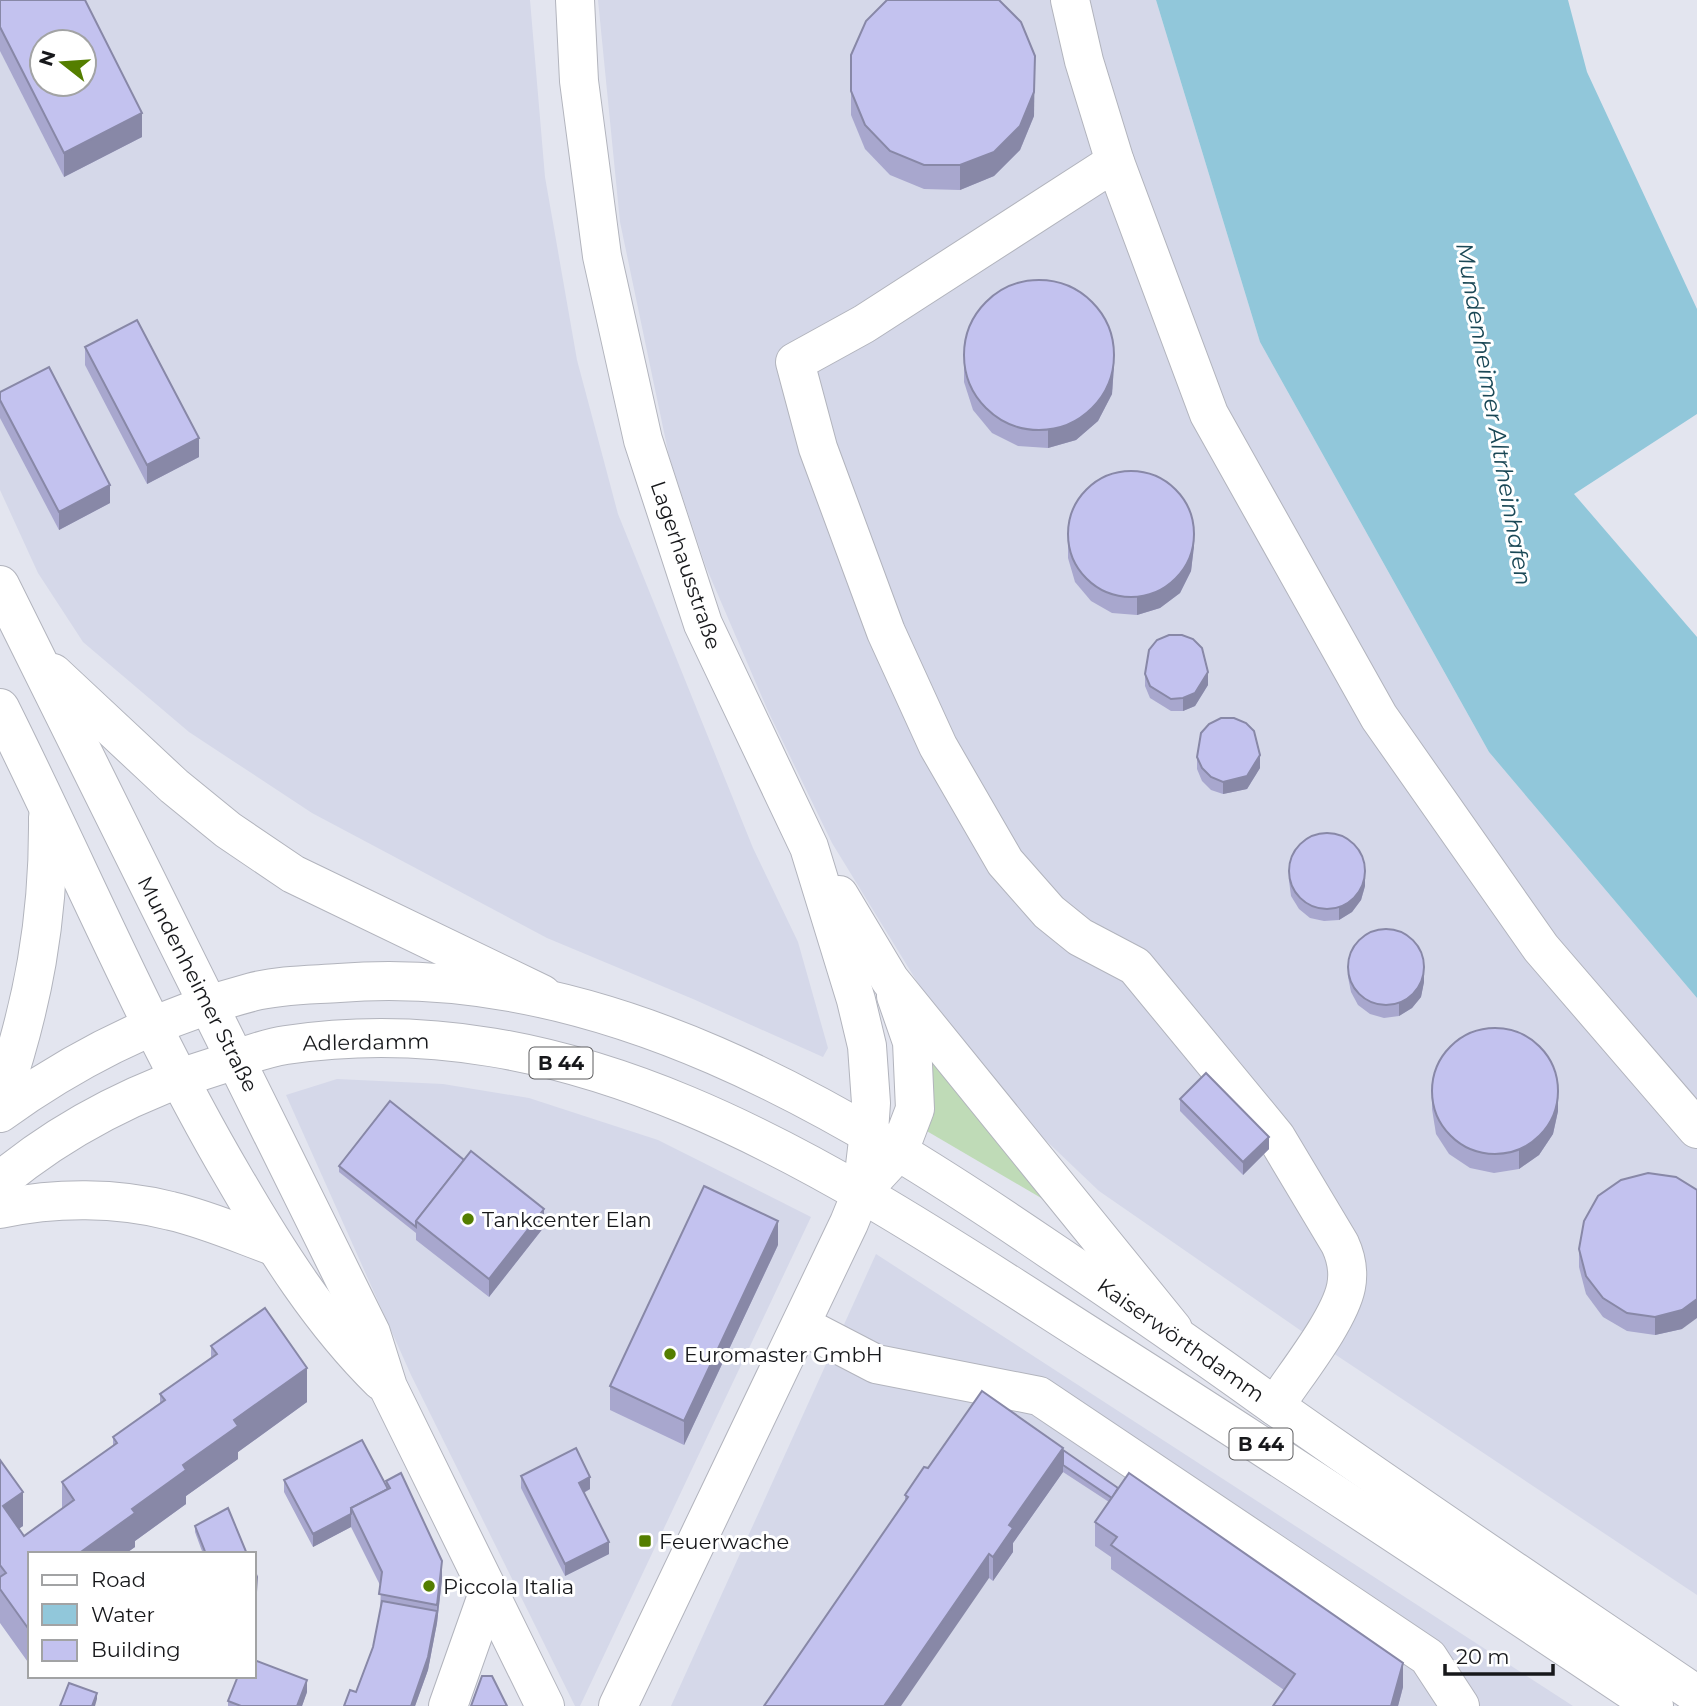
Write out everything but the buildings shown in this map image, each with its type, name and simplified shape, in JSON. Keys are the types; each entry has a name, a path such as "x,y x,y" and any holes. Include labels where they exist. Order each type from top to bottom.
{"street":[{"name":"Lagerhausstraße","path":"575,0 579,81 602,256 643,440 702,624 809,847 856,1000 867,1046 871,1103 884,1142 801,1325 618,1706"},
{"path":"1070,0 1084,61 1100,171 1209,414 1379,717 1541,948 1697,1129"},
{"path":"1100,171 893,304 795,362 818,448 886,632 938,746 1005,862 1049,912 1080,937 1135,966 1276,1137 1346,1256 1346,1287 1318,1342 1275,1406"},
{"name":"Mundenheimer Straße","path":"0,585 31,652 237,1059 370,1333 388,1387 544,1706"},
{"path":"31,652 109,729 174,786 260,852 315,885 560,1002"},
{"name":"Mundenheimer Straße","path":"0,708 177,1078 274,1246 351,1352 388,1387"},
{"path":"0,1102 23,1033 43,939 49,878 48,804"},
{"path":"809,847 890,980 1181,1338"},
{"name":"B 44","path":"0,1113 42,1082 153,1025 256,991 387,979 468,985 560,1002 675,1039 821,1105 884,1142"},
{"path":"884,1142 915,1109 912,1042 890,980"},
{"name":"Adlerdamm","path":"0,1181 32,1154 111,1109 177,1078 282,1045 407,1037 509,1049 608,1075 681,1102 771,1142 862,1191"},
{"name":"Kaiserwörthdamm","path":"884,1142 980,1202 1181,1338 1275,1406 1697,1695"},
{"name":"Kaiserwörthdamm","path":"862,1191 1294,1465 1654,1706"},
{"path":"0,1209 75,1201 118,1202 170,1210 274,1246"},
{"path":"801,1325 876,1364 1039,1396 1428,1657 1460,1706"},
{"path":"448,1706 489,1590"}],"shaded area":[{"path":"0,0 530,0 545,177 577,360 618,514 753,848 798,942 828,1048 823,1057 547,938 312,813 189,732 83,642 38,573 0,490"},
{"path":"598,0 1156,0 1260,342 1489,752 1697,998 1697,1595 1336,1355 1099,1191 1036,1131 927,998 832,843 768,711 706,567 669,456 620,222"},
{"path":"337,1079 443,1084 529,1098 658,1140 811,1217 580,1706 575,1706 411,1375 286,1095"},
{"path":"876,1254 1573,1706 671,1706"}],"green space":[{"path":"930,1049 1048,1202 925,1130"}],"water":[{"name":"Mundenheimer Altrheinhafen","path":"1156,0 1568,0 1587,72 1697,309 1697,414 1574,494 1697,637 1697,998 1489,752 1260,342"}],"place":[{"name":"Tankcenter Elan","path":"468,1219"},
{"name":"Euromaster GmbH","path":"670,1354"},
{"name":"Feuerwache","path":"645,1541"},
{"name":"Piccola Italia","path":"429,1586"}]}
